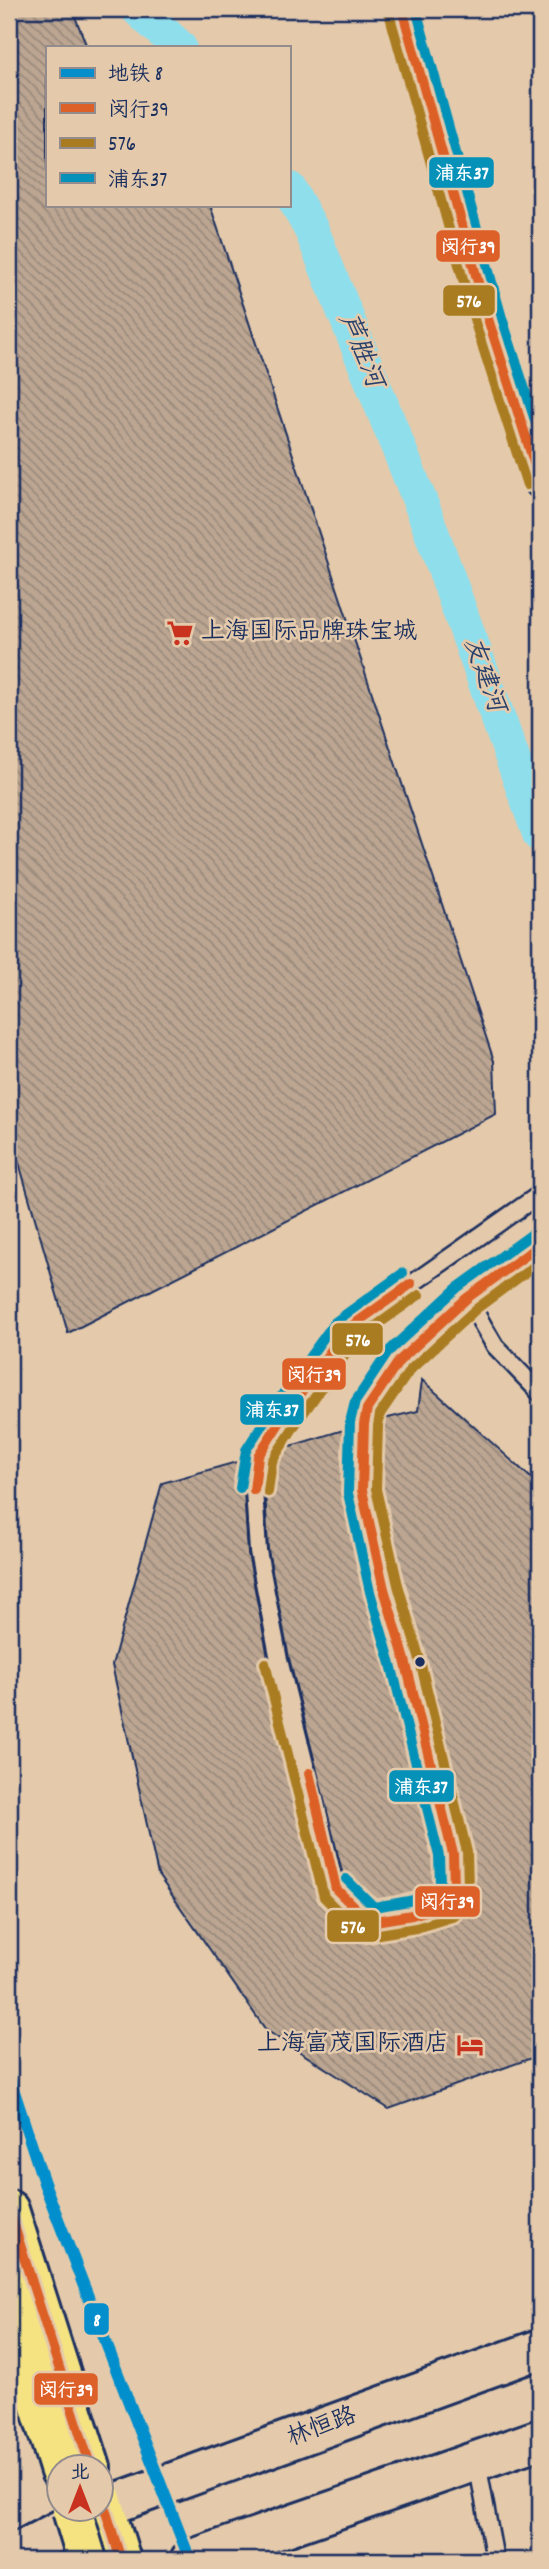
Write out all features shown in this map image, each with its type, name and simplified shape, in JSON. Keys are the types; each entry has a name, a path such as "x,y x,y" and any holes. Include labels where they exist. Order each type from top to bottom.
{"main road":[{"path":"9,2210 87,2454"},
{"path":"9,2307 55,2454"},
{"name":"林恒路","path":"116,2499 540,2349"},
{"path":"190,2560 540,2439"},
{"name":"林恒路","path":"9,2557 65,2524"},
{"path":"87,2560 92,2524"},
{"path":"104,2524 121,2560"}],"street":[{"path":"402,9 489,322 540,481"}],"lane":[{"path":"540,1194 346,1330 285,1413 258,1456 254,1490 258,1550 279,1660 336,1889 369,1922 412,1915 446,1905 454,1885 450,1841 405,1660 384,1589 362,1490 367,1409 399,1361 467,1298 540,1245"},
{"path":"467,1298 495,1346 540,1393"},
{"path":"477,2462 495,2560"}],"building":[{"name":"上海国际品牌珠宝城","path":"9,9 72,9 87,46 46,46 46,206 210,206 494,1061 496,1114 68,1333 9,1128"},
{"path":"422,1380 540,1486 540,2055 389,2109 266,2030 158,1875 112,1665 162,1483 247,1459 244,1490 248,1553 269,1662 326,1892 366,1932 415,1925 453,1912 464,1885 463,1852 415,1657 394,1586 373,1489 375,1421 418,1411"},
{"path":"353,1427 352,1492 374,1591 395,1663 443,1855 443,1883 438,1896 410,1905 373,1911 345,1884 289,1658 268,1550 265,1490 268,1460 274,1451"}],"waterway":[{"name":"芦胜河","path":"138,9 178,46"},
{"name":"芦胜河","path":"290,191 312,231 425,514 540,835"}],"metro line":[{"name":"8","path":"9,2076 44,2183 190,2560"}],"transit line":[{"name":"闵行39","path":"402,9 489,322 540,481"},
{"name":"浦东37","path":"416,9 502,318 540,436"},
{"name":"576","path":"389,13 476,326 527,485"},
{"name":"浦东37","path":"346,1879 374,1907 436,1893 440,1883 439,1856 391,1664 370,1592 348,1493 350,1422 355,1402 389,1351 457,1288 532,1234"},
{"name":"闵行39","path":"309,1773 336,1889 369,1922 412,1915 446,1905 454,1885 453,1854 405,1660 384,1589 362,1490 364,1424 367,1409 399,1361 467,1298 540,1245"},
{"name":"576","path":"265,1663 324,1897 359,1932 367,1936 416,1928 455,1916 468,1887 467,1852 376,1489 378,1426 380,1414 410,1370 476,1309 540,1262"},
{"name":"浦东37","path":"240,1488 246,1450 274,1406 335,1322 403,1273"},
{"name":"闵行39","path":"254,1490 258,1456 346,1330 411,1284"},
{"name":"576","path":"268,1492 272,1461 356,1340 419,1295"},
{"name":"闵行39","path":"9,2210 87,2454"},
{"name":"闵行39","path":"110,2524 121,2560"}],"place":[{"name":"上海国际品牌珠宝城","path":"180,633"},
{"name":"上海富茂国际酒店","path":"470,2045"}],"water label":[{"name":"友建河","path":"483,675"}]}
